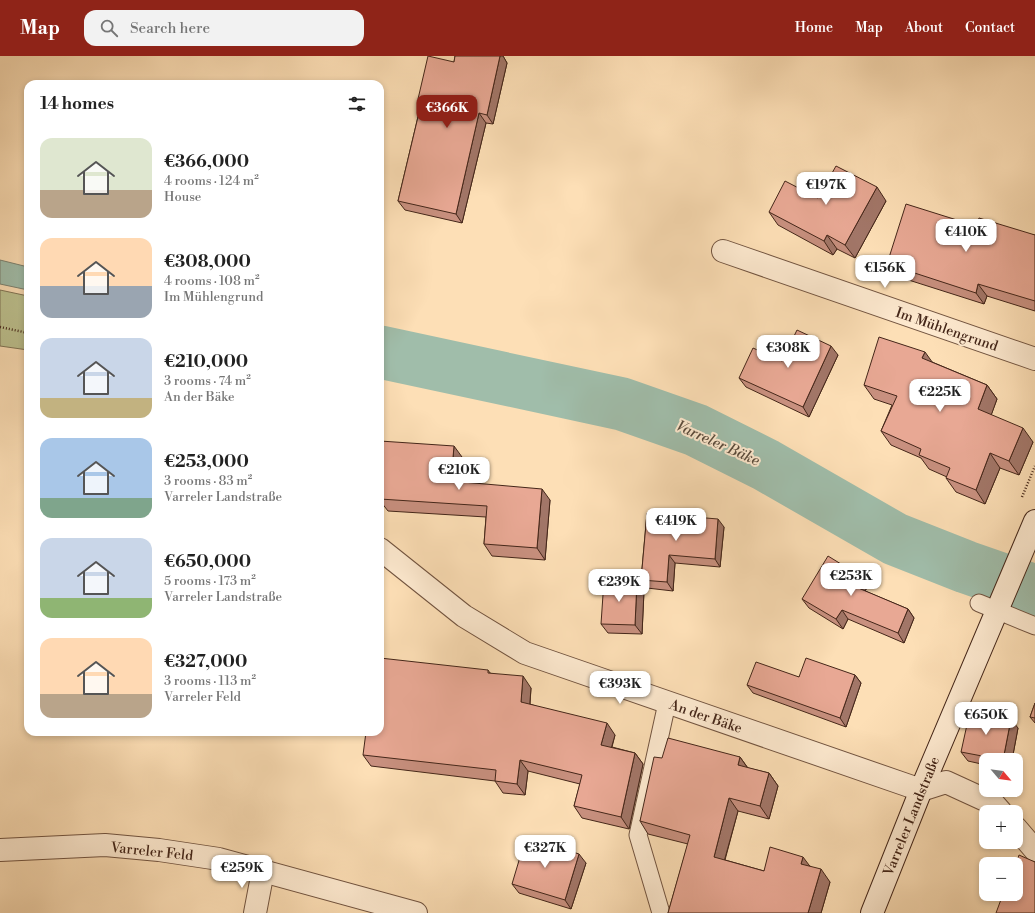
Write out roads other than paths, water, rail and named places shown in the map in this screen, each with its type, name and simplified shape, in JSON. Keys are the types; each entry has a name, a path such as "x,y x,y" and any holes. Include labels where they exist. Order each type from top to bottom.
{"street":[{"name":"Im Mühlengrund","path":"724,251 1035,359"},
{"name":"Varreler Landstraße","path":"872,913 921,790 988,607 1019,561 1035,521"},
{"name":"An der Bäke","path":"384,552 464,616 525,653 921,790"},
{"path":"921,790 946,782 995,805"},
{"path":"1023,836 1035,850"},
{"name":"Varreler Feld","path":"0,850 105,845 159,850 219,859 416,913"},
{"path":"255,913 263,871"}],"lane":[{"path":"988,607 1035,626"},
{"path":"661,913 638,835 667,703"}],"waterway":[{"name":"Varreler Bäke","path":"384,353 622,404 696,430 766,465 895,539 966,567 1035,591"}]}
